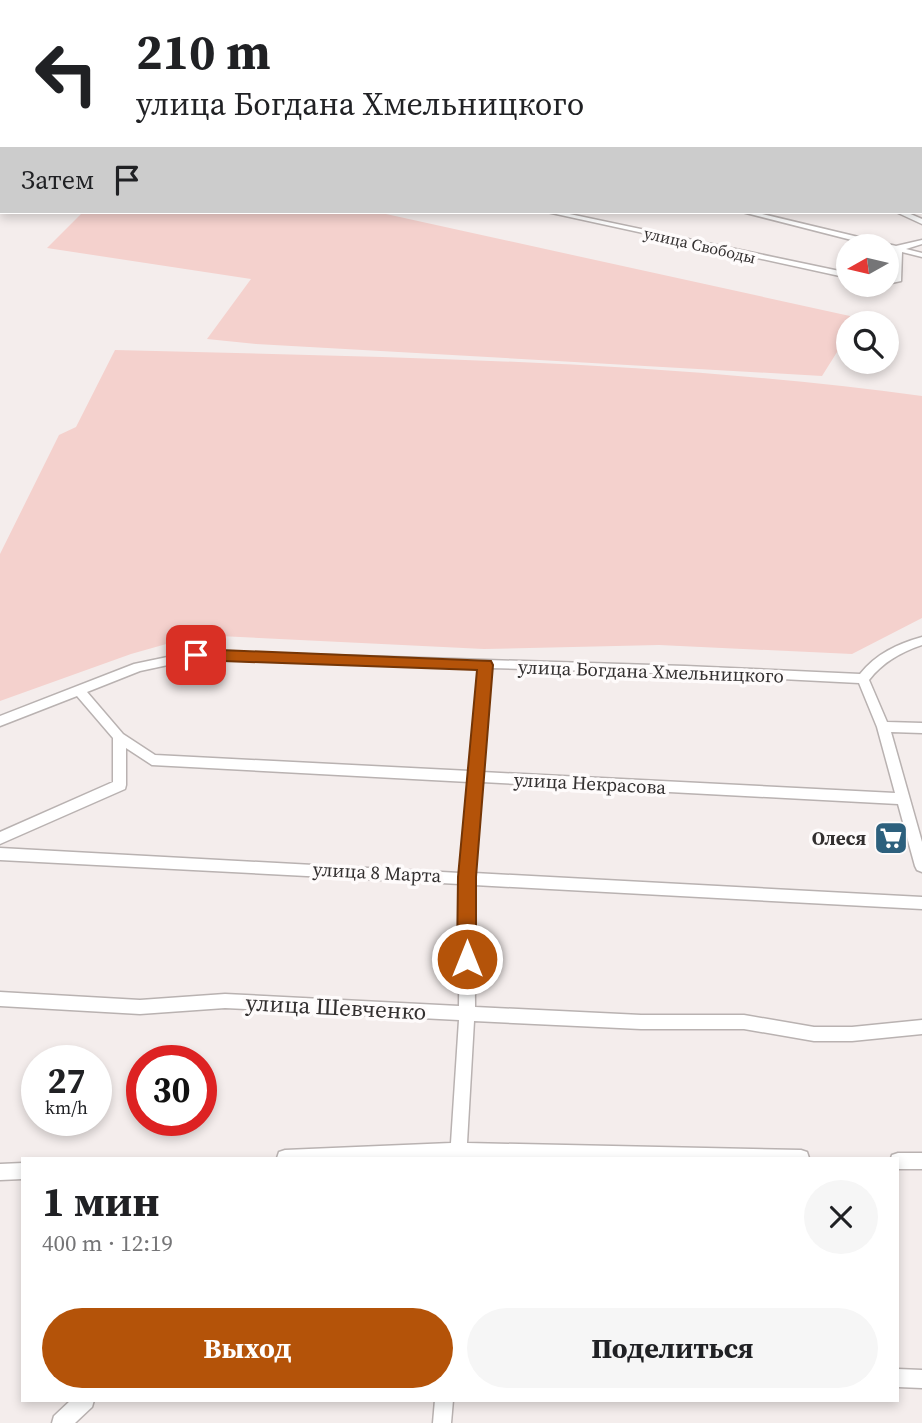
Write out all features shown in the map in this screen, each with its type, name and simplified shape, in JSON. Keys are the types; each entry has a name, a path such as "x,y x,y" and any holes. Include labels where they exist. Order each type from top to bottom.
{"street":[{"name":"улица Свободы","path":"561,214 836,273"},
{"path":"608,214 609,224"},
{"path":"754,214 839,234"},
{"path":"904,214 922,222"},
{"path":"900,248 922,242"},
{"path":"900,249 922,255"},
{"path":"922,641 898,648 874,664 863,679 883,727 901,799 922,866"},
{"name":"улица Богдана Хмельницкого","path":"0,721 138,667 196,655 685,670 863,679"},
{"path":"458,1154 467,1014 467,877 485,665"},
{"name":"улица Некрасова","path":"79,690 119,737 152,760 901,799"},
{"path":"883,727 922,728"},
{"path":"0,838 120,785 119,737"},
{"path":"907,819 922,820"},
{"name":"улица 8 Марта","path":"0,854 922,903"},
{"name":"улица Шевченко","path":"0,999 140,1007 225,1001 641,1022 744,1022 814,1034 852,1034 922,1027"},
{"path":"328,1157 458,1154 715,1157"},
{"path":"899,1161 922,1161"},
{"path":"0,1172 21,1171"},
{"path":"899,1378 922,1378"},
{"path":"61,1423 83,1402"},
{"path":"442,1423 444,1402"}],"shaded area":[{"path":"81,214 386,214 836,313 836,354 822,376 207,339 251,279 47,248"},
{"path":"115,350 418,358 620,367 822,384 922,396 922,618 852,654 659,645 484,649 198,635 131,654 0,701 0,554 59,435 76,427"}],"place":[{"name":"Олеся","path":"891,838"}],"route":[{"path":"196,655 485,665 467,877 467,959"}]}
